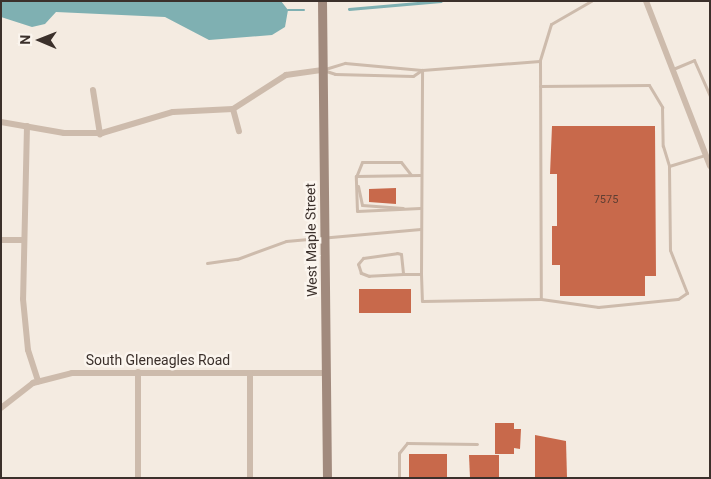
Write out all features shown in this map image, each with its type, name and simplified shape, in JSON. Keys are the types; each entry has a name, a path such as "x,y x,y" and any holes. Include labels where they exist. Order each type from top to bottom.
{"main road":[{"name":"West Maple Street","path":"322,1 327,478"}],"street":[{"path":"646,1 708,160"},
{"path":"1,122 100,134 173,112 232,109 286,75 323,70"},
{"path":"93,90 100,134"},
{"path":"232,109 239,130"},
{"path":"27,126 23,240 25,327 38,381"},
{"path":"1,240 23,240"},
{"path":"138,372 138,478"},
{"path":"250,372 250,478"},
{"name":"South Gleneagles Road","path":"1,408 38,381 72,373 326,373"}],"lane":[{"path":"541,299 540,61 552,24 591,1"},
{"path":"673,69 694,60 710,96"},
{"path":"323,70 345,62 422,70 540,61"},
{"path":"323,70 335,74 404,76 422,70"},
{"path":"422,70 420,175 422,301 541,299 598,308 678,299 687,294 670,250 669,166 663,146 662,107 649,85 540,86"},
{"path":"669,166 708,160"},
{"path":"411,175 401,162 358,164 356,176 357,211 420,208"},
{"path":"356,176 420,175"},
{"path":"356,176 362,205 403,208"},
{"path":"207,263 237,259 286,241 420,229"},
{"path":"403,274 401,254 359,259 361,274 403,274 421,274"},
{"path":"399,478 399,452 407,443 477,444"}],"water":[{"path":"1,1 281,1 288,10 285,27 272,35 209,40 165,17 56,12 45,24 32,27 1,17"}],"building":[{"path":"552,126 655,126 656,276 645,276 645,296 560,296 560,265 552,265 552,226 557,226 557,174 550,174"},
{"path":"396,188 396,204 369,202 369,189"},
{"path":"359,289 411,289 411,313 359,313"},
{"path":"495,423 514,423 514,429 521,429 520,449 514,448 514,454 495,454"},
{"path":"535,435 566,441 567,478 535,478"},
{"path":"409,454 447,454 447,478 409,478"},
{"path":"469,455 499,455 499,478 470,478"}],"waterway":[{"path":"349,9 441,1"},
{"path":"288,10 304,10"}]}
